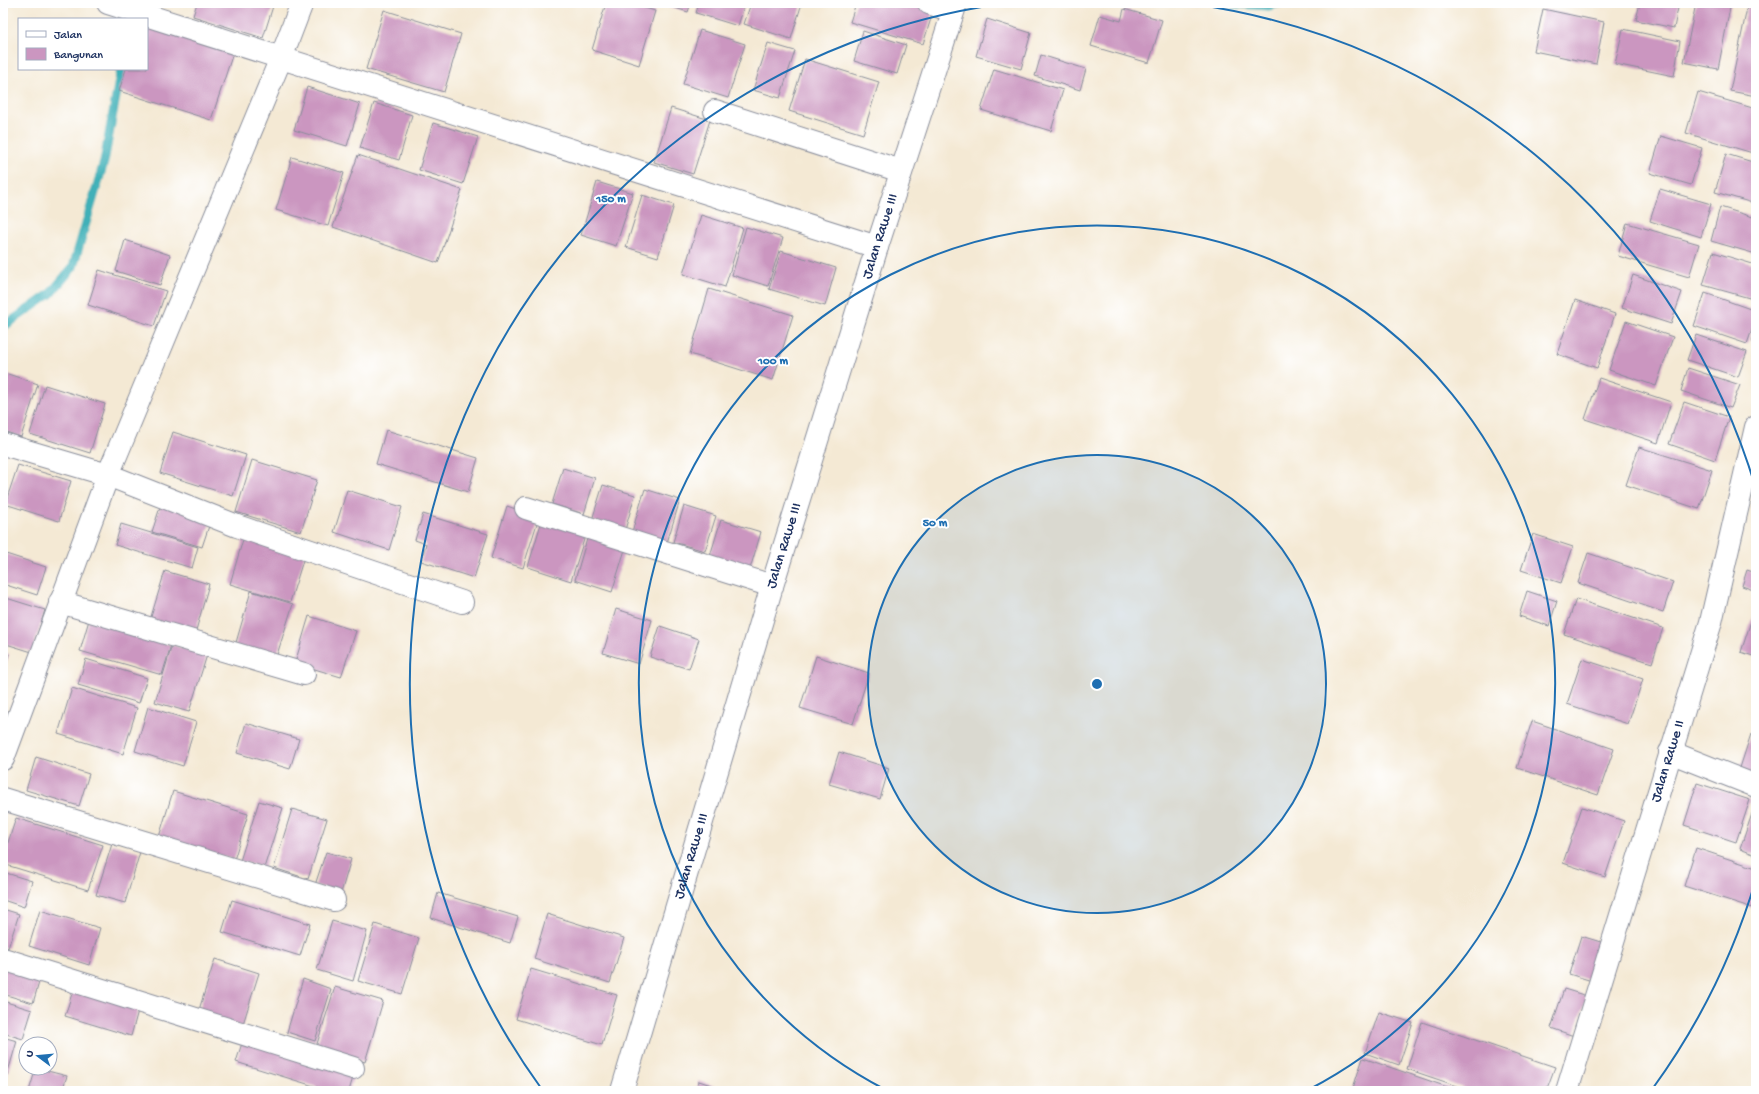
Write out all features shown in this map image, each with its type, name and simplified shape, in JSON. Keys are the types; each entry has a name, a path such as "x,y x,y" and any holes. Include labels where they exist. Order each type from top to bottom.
{"street":[{"path":"108,3 877,247"},
{"path":"3,760 7,733 60,602 108,475 282,58 302,3"},
{"path":"929,3 954,7"},
{"name":"Jalan Rawe III","path":"622,1091 772,586 877,247 954,7"},
{"path":"715,111 901,171"},
{"name":"Jalan Rawe II","path":"1567,1091 1711,622 1756,427"},
{"path":"3,444 108,475 237,526 462,602"},
{"path":"526,508 772,586"},
{"path":"60,602 304,674"},
{"path":"1670,752 1756,786"},
{"path":"3,799 334,900"},
{"path":"3,959 354,1068"}],"building":[{"path":"197,3 274,3 263,38 193,16"},
{"path":"606,3 628,3 655,11 639,65 592,50"},
{"path":"662,3 691,3 688,12"},
{"path":"699,3 745,3 738,26 696,13"},
{"path":"751,3 802,3 791,39 744,24"},
{"path":"856,3 905,3 933,12 923,44 850,22"},
{"path":"1640,3 1679,3 1674,28 1636,20"},
{"path":"1696,3 1731,3 1718,69 1684,62"},
{"path":"1748,3 1756,3 1756,96 1730,91"},
{"path":"1124,9 1162,20 1149,63 1091,46 1100,15 1121,21"},
{"path":"1543,9 1604,22 1596,64 1534,51"},
{"path":"384,10 461,34 444,92 366,69"},
{"path":"987,19 1031,33 1021,69 976,56"},
{"path":"148,23 234,50 211,120 119,91 126,70 148,70"},
{"path":"1623,29 1680,41 1674,76 1615,64"},
{"path":"700,30 745,44 728,98 683,84"},
{"path":"863,31 906,45 897,74 854,61"},
{"path":"768,43 795,51 780,98 753,90"},
{"path":"1041,55 1086,69 1080,90 1035,76"},
{"path":"805,59 879,82 863,134 789,111"},
{"path":"994,69 1063,90 1051,131 981,110"},
{"path":"307,87 360,104 347,146 294,130"},
{"path":"1698,92 1756,109 1756,154 1686,133"},
{"path":"374,103 412,115 399,160 360,148"},
{"path":"671,108 710,120 693,174 654,162"},
{"path":"433,123 478,137 463,184 419,170"},
{"path":"1661,136 1702,148 1691,185 1650,173"},
{"path":"1726,154 1756,163 1756,204 1715,192"},
{"path":"358,155 462,190 438,263 333,227"},
{"path":"292,157 344,173 328,226 276,210"},
{"path":"597,182 633,193 616,246 581,235"},
{"path":"1660,189 1711,204 1701,237 1650,221"},
{"path":"642,195 674,205 658,257 626,247"},
{"path":"1720,207 1756,218 1756,254 1711,241"},
{"path":"701,215 743,228 725,287 683,274"},
{"path":"1627,223 1699,244 1689,277 1618,256"},
{"path":"746,227 783,238 768,286 732,275"},
{"path":"125,240 170,255 160,285 116,271"},
{"path":"781,251 836,268 825,306 769,289"},
{"path":"1713,252 1756,265 1756,289 1753,299 1703,285"},
{"path":"99,270 166,291 154,326 88,305"},
{"path":"1633,275 1682,292 1671,324 1622,308"},
{"path":"709,289 793,315 773,380 690,354"},
{"path":"1705,293 1756,311 1756,318 1747,344 1694,326"},
{"path":"1575,300 1615,314 1597,368 1557,354"},
{"path":"1626,321 1673,337 1656,386 1609,370"},
{"path":"1756,328 1756,343 1752,342"},
{"path":"1696,335 1747,352 1738,377 1687,360"},
{"path":"1688,368 1740,385 1731,408 1681,391"},
{"path":"5,373 38,384 21,437 3,431 3,378"},
{"path":"1599,378 1671,402 1658,443 1585,419"},
{"path":"45,385 105,404 90,453 30,434"},
{"path":"1684,402 1729,417 1715,460 1669,444"},
{"path":"386,430 478,458 468,492 376,464"},
{"path":"173,432 246,455 233,496 160,473"},
{"path":"1639,447 1712,470 1699,509 1626,485"},
{"path":"252,460 317,480 301,532 236,512"},
{"path":"18,465 71,481 59,521 5,504"},
{"path":"563,468 595,478 584,514 552,504"},
{"path":"603,485 635,495 625,530 592,520"},
{"path":"645,489 680,500 666,546 631,535"},
{"path":"347,490 402,507 389,550 334,532"},
{"path":"161,504 211,520 202,547 152,532"},
{"path":"507,506 539,517 523,568 491,558"},
{"path":"684,506 716,516 705,551 673,542"},
{"path":"423,514 488,534 474,578 421,561 426,544 415,540"},
{"path":"543,517 587,530 571,581 528,567"},
{"path":"721,520 761,532 750,569 710,556"},
{"path":"121,524 198,547 192,568 115,545"},
{"path":"589,532 627,543 612,592 575,580"},
{"path":"1533,534 1573,547 1561,583 1521,570"},
{"path":"244,536 305,554 290,602 230,584"},
{"path":"3,553 46,567 37,595 3,584"},
{"path":"1588,553 1673,582 1663,612 1578,583"},
{"path":"1747,570 1756,573 1756,591 1742,586"},
{"path":"165,571 209,584 195,634 150,620"},
{"path":"251,591 293,604 276,658 235,646"},
{"path":"1527,591 1557,601 1549,626 1519,616"},
{"path":"3,597 45,610 32,652 3,643"},
{"path":"1576,599 1663,628 1652,663 1564,634"},
{"path":"616,609 652,620 639,664 603,653"},
{"path":"1754,612 1756,613 1756,657 1741,652"},
{"path":"309,616 356,631 341,677 295,663"},
{"path":"89,620 171,645 162,675 80,651"},
{"path":"660,626 699,639 689,669 650,657"},
{"path":"172,645 207,655 189,712 155,702"},
{"path":"3,652 9,654 3,673"},
{"path":"816,656 869,673 853,724 800,708"},
{"path":"86,659 147,678 139,703 78,685"},
{"path":"1582,659 1643,679 1628,724 1567,704"},
{"path":"72,688 137,708 123,754 58,734"},
{"path":"148,707 196,722 183,766 135,751"},
{"path":"1532,721 1614,749 1598,795 1517,768"},
{"path":"246,723 299,739 290,769 237,753"},
{"path":"1751,734 1756,736 1756,780 1738,774"},
{"path":"839,752 889,768 880,799 829,784"},
{"path":"36,757 89,774 79,806 26,790"},
{"path":"1697,783 1750,800 1736,842 1684,825"},
{"path":"173,791 248,814 234,860 159,837"},
{"path":"259,801 283,808 264,868 240,861"},
{"path":"1755,805 1756,806 1756,855 1740,849"},
{"path":"1582,807 1624,821 1605,877 1563,863"},
{"path":"292,809 327,819 308,879 274,868"},
{"path":"16,818 103,845 88,890 3,864 3,858"},
{"path":"112,844 140,852 125,903 96,895"},
{"path":"1696,848 1756,868 1756,909 1684,886"},
{"path":"326,852 351,859 341,893 315,885"},
{"path":"3,872 32,881 24,907 3,900"},
{"path":"438,893 518,917 510,943 431,918"},
{"path":"232,900 310,924 300,956 222,932"},
{"path":"3,909 19,914 8,948 3,947"},
{"path":"40,910 100,928 89,965 29,946"},
{"path":"547,914 624,938 610,983 534,959"},
{"path":"332,921 367,931 353,981 317,970"},
{"path":"375,924 419,938 402,994 358,981"},
{"path":"1581,936 1604,943 1592,981 1569,974"},
{"path":"215,959 259,973 242,1027 198,1013"},
{"path":"3,968 40,979 33,1003 3,994"},
{"path":"531,969 617,995 602,1045 516,1019"},
{"path":"303,979 331,989 315,1041 287,1032"},
{"path":"74,987 139,1007 131,1036 65,1016"},
{"path":"335,987 383,1001 365,1062 316,1047"},
{"path":"1564,989 1587,996 1574,1036 1551,1028"},
{"path":"3,1001 32,1010 24,1036 18,1036 18,1038 3,1033"},
{"path":"1379,1012 1413,1023 1399,1065 1365,1053"},
{"path":"1422,1022 1555,1067 1546,1091 1472,1091 1407,1069"},
{"path":"3,1037 17,1041 5,1082 3,1081"},
{"path":"243,1040 354,1074 349,1091 330,1091 236,1062"},
{"path":"1363,1058 1459,1091 1352,1091"},
{"path":"58,1074 67,1076 62,1091 29,1091 34,1076 58,1076"},
{"path":"699,1081 729,1091 696,1091"}],"waterway":[{"path":"1221,3 1269,6 1280,3"},
{"path":"3,327 50,294 73,267 104,162 121,70"}]}
